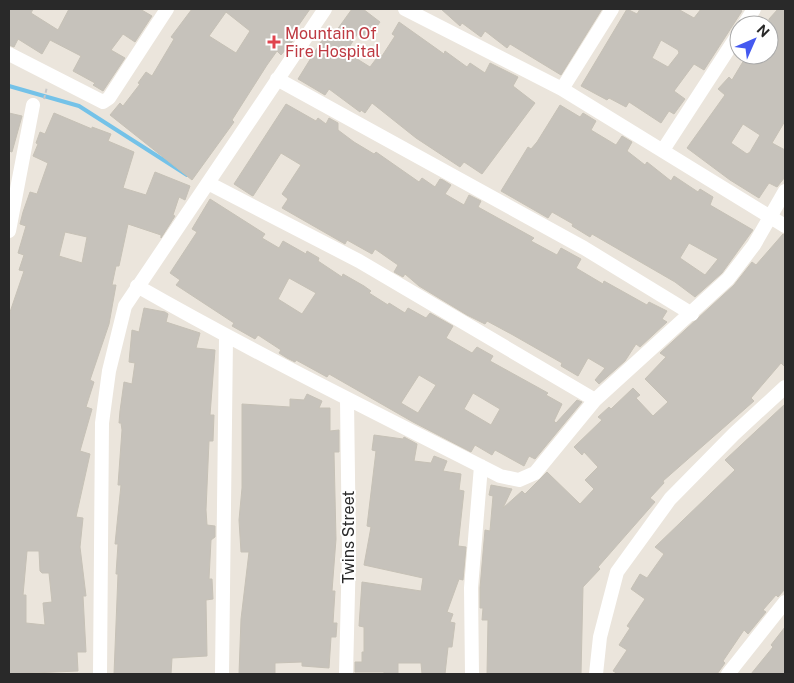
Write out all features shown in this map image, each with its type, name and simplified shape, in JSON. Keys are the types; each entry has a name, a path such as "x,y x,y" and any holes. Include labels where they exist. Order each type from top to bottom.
{"street":[{"path":"9,54 103,102 109,98 167,9"},
{"path":"100,674 102,423 109,370 125,306 324,9"},
{"path":"405,9 562,89 770,215 785,226"},
{"path":"562,89 612,9"},
{"path":"663,150 729,48"},
{"path":"277,78 584,248 692,314"},
{"path":"9,231 39,102"},
{"path":"208,183 359,260 595,400"},
{"path":"137,286 226,338 347,400 481,466 510,479 519,480 535,473 595,400 692,314 728,279 754,245 785,191"},
{"path":"222,674 226,338"},
{"path":"596,674 600,637 617,572 670,499 734,434 785,387"},
{"name":"Twins Street","path":"346,674 349,551 347,400"},
{"path":"472,674 472,588 481,466"},
{"path":"728,674 785,602"}],"path":[{"path":"39,102 48,83"}],"building":[{"path":"9,9 33,9 31,13 58,30 69,9 140,9 152,16 135,42 123,34 111,50 125,58 103,91 93,85 95,83 73,71 81,56 50,40 42,54 18,39 14,47 9,45"},
{"path":"192,9 310,9 296,29 299,31 296,37 281,55 277,51 232,120 234,122 192,180 110,115 120,103 123,106 140,84 138,83 146,72 152,76 174,39 171,37","holes":["226,12 250,31 236,53 209,36"]},
{"path":"352,9 363,9 380,22 368,39 358,33 346,52 370,67 379,55 382,56 395,36 392,34 399,22 444,54 445,51 467,67 470,63 485,73 490,63 518,77 513,86 535,103 482,174 464,162 460,167 416,138 372,103 365,113 361,110 360,112 329,89 325,95 298,79 324,37 329,41"},
{"path":"441,9 602,9 561,75 510,44 507,48 485,31 481,37 462,23 460,26"},
{"path":"627,9 637,14 640,9 678,9 694,18 701,9 739,9 742,11 739,15 729,15 729,31 704,70 694,64 674,91 685,99 674,114 669,111 661,123 629,102 626,107 609,98 607,100 581,86","holes":["661,40 678,50 679,53 668,67 652,58"]},
{"path":"778,9 785,9 785,121 772,143 785,150 785,177 777,187 769,183 759,198 730,180 687,148 725,95 718,89 729,77 732,80 741,65 779,65 779,15 773,15","holes":["743,124 760,135 747,154 731,143"]},
{"path":"286,104 316,121 318,118 326,124 329,118 338,123 338,130 354,142 374,154 376,152 419,182 422,178 435,187 440,179 443,180 451,185 445,194 464,205 469,195 481,201 478,207 534,238 531,241 557,255 561,248 581,259 576,268 603,284 604,281 647,305 649,302 667,311 662,319 667,322 640,347 636,344 625,361 599,384 595,380 605,368 588,358 578,376 561,366 562,363 513,335 487,321 485,324 467,315 419,286 405,274 403,277 394,272 398,265 375,249 372,254 347,240 345,244 282,208 288,199 282,194 301,165 281,153 253,196 251,195 234,184"},
{"path":"560,105 580,117 583,113 596,121 591,130 616,145 622,136 632,142 627,151 645,165 647,162 671,181 674,176 698,192 700,189 713,197 710,205 753,230 722,273 695,297 675,282 592,234 590,237 572,226 573,224 552,212 548,218 501,191 528,147 531,149","holes":["689,243 718,259 705,275 680,258"]},
{"path":"9,113 22,116 12,152 9,151"},
{"path":"54,113 92,129 92,127 111,134 108,141 134,152 123,188 146,195 155,172 190,186 185,200 179,197 173,215 175,216 161,238 161,235 128,224 119,266 116,266 112,285 116,285 109,324 90,380 94,382 86,407 92,409 80,451 90,454 76,517 83,518 80,547 86,596 83,596 86,652 77,652 78,671 9,674 9,315 24,271 19,270 24,255 18,253 26,226 20,224 23,212 30,192 37,194 48,163 33,156 40,132 45,134","holes":["65,232 87,237 82,263 59,256","27,551 39,551 40,571 42,573 49,573 52,602 43,603 45,625 26,623 26,595 23,595"]},
{"path":"210,199 265,234 262,238 279,248 283,241 306,254 307,251 319,258 318,261 342,277 343,274 364,286 371,291 369,293 388,305 389,303 405,313 408,308 426,318 430,313 453,326 446,338 472,353 477,347 493,356 490,361 548,393 546,395 562,404 554,421 556,423 577,400 582,402 535,459 529,456 524,466 495,450 492,455 475,445 471,452 413,422 329,374 327,377 296,360 295,362 287,358 279,353 281,350 258,335 255,339 232,326 234,323 176,285 180,280 170,273 197,232 192,229","holes":["289,278 316,293 302,314 278,299","419,375 436,385 418,413 401,403","473,393 500,409 491,425 464,409"]},
{"path":"783,234 785,235 785,367 781,363 751,398 754,401 663,481 664,483 650,498 655,502 583,587 581,674 487,674 488,620 482,620 483,608 480,608 480,588 485,530 490,531 493,496 489,495 491,485 512,489 503,508 522,491 525,494 547,472 580,504 594,489 585,480 598,467 584,452 582,455 574,447 602,420 598,417 609,407 611,409 633,388 640,395 636,398 653,416 668,402 645,379 666,357 660,353 734,285 752,262 756,265"},
{"path":"144,308 165,312 168,314 166,322 200,333 196,348 215,350 210,415 214,415 213,441 209,441 206,510 207,525 215,526 215,537 211,540 209,579 212,579 213,599 206,600 207,656 172,658 171,674 114,674 118,574 116,574 118,544 115,544 121,485 118,485 122,430 121,423 119,423 124,382 132,384 135,363 129,362 132,330 139,332"},
{"path":"307,394 322,401 319,408 330,408 330,431 339,430 339,452 334,452 336,539 332,591 335,591 333,623 337,623 336,637 331,637 329,668 302,666 302,662 275,663 275,674 239,674 241,619 249,552 241,552 239,520 242,488 242,404 290,407 290,399 304,400"},
{"path":"785,404 785,589 778,597 776,595 763,610 766,612 748,634 744,630 723,661 725,663 717,674 618,674 613,671 627,650 619,645 630,628 627,626 645,599 631,589 640,574 647,578 664,554 655,547 735,470 725,460"},
{"path":"374,435 403,439 404,437 417,444 414,461 431,463 434,456 447,461 443,471 461,474 459,490 464,491 458,546 466,547 463,580 459,579 447,612 453,614 450,622 455,623 452,647 448,647 445,674 422,674 421,663 398,663 398,674 355,672 355,662 362,662 362,652 364,652 364,627 359,626 362,582 421,591 423,578 364,565 371,527 367,526 376,451 372,450"},
{"path":"785,627 785,674 751,674 773,647 771,645"}],"waterway":[{"path":"9,86 79,106 187,175"}],"place":[{"name":"Mountain Of Fire Hospital","path":"274,42"}]}
